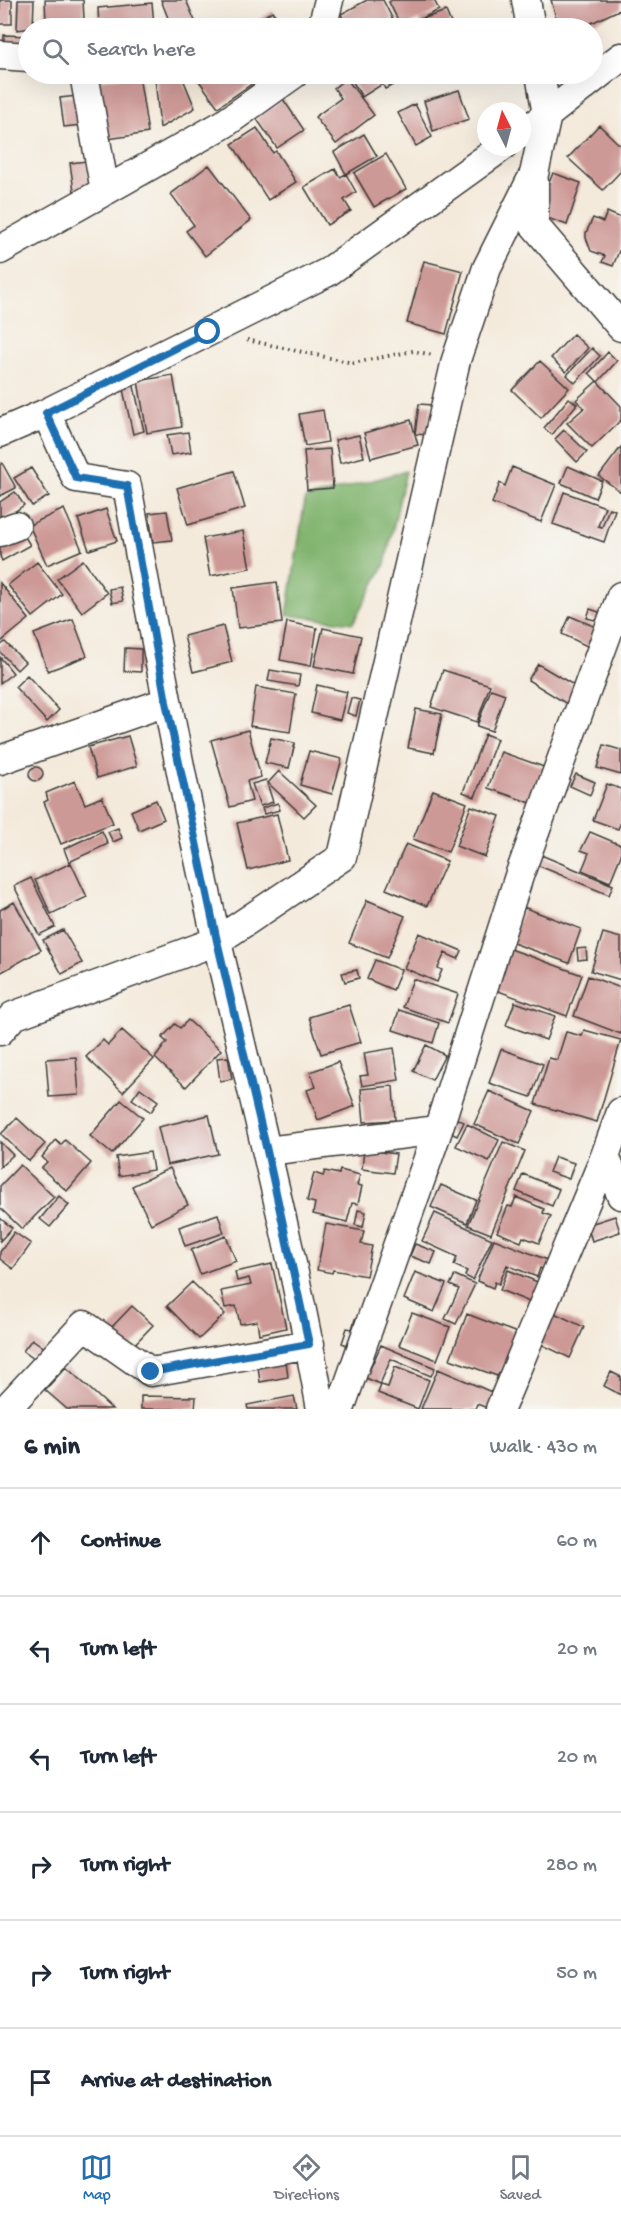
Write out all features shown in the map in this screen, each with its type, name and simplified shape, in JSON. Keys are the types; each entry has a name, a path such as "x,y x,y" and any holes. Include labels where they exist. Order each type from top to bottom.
{"street":[{"path":"324,18 329,0"},
{"path":"526,0 529,18"},
{"path":"0,55 18,56"},
{"path":"603,71 621,57"},
{"path":"86,84 105,191"},
{"path":"0,250 224,124 280,84"},
{"path":"542,84 547,115 534,174 534,225 621,327"},
{"path":"531,127 587,84"},
{"path":"0,433 46,413 328,272 489,156"},
{"path":"0,1031 13,1016 217,941 342,857 456,360 487,268 534,174"},
{"path":"46,413 76,478 127,486 166,702 217,941 267,1151 321,1409"},
{"path":"340,1409 438,1130 519,876 621,597"},
{"path":"0,760 166,702"},
{"path":"500,1409 621,1112"},
{"path":"267,1151 438,1130"},
{"path":"605,1156 621,1195"},
{"path":"6,1409 84,1325 151,1372 309,1344"}],"path":[{"path":"208,332 353,363 413,351 456,360"}],"green space":[{"path":"406,471 385,564 353,623 287,615 305,499"}],"building":[{"path":"0,0 12,0 12,24 0,24"},
{"path":"18,0 34,0 33,18 18,18 17,30"},
{"path":"45,0 83,0 84,18 46,18"},
{"path":"161,0 186,0 194,18 168,18"},
{"path":"367,0 383,0 392,18 343,18 341,14"},
{"path":"392,0 434,0 439,10 423,18 397,18 389,2"},
{"path":"551,0 621,0 621,9 602,18 556,18"},
{"path":"152,3 153,18 98,18 98,8"},
{"path":"272,11 277,18 262,18"},
{"path":"446,11 449,18 425,18"},
{"path":"4,35 18,36 18,44 4,43"},
{"path":"100,84 140,84 148,133 108,139"},
{"path":"156,84 185,84 195,108 160,128"},
{"path":"201,84 252,84 218,107"},
{"path":"339,84 351,84 374,115 336,144 315,117 341,98 334,88"},
{"path":"354,84 380,84 381,85 362,97"},
{"path":"383,84 396,84 385,89"},
{"path":"459,90 469,119 433,131 424,101"},
{"path":"77,96 81,125 64,127 60,98"},
{"path":"283,99 304,130 277,148 256,118"},
{"path":"415,104 432,137 416,146 398,113"},
{"path":"599,125 621,146 621,171 603,190 568,158"},
{"path":"257,128 273,153 276,151 296,182 268,200 232,144"},
{"path":"364,134 377,156 346,174 334,152"},
{"path":"386,154 406,189 374,207 354,173"},
{"path":"87,161 92,189 74,191 70,163"},
{"path":"209,165 251,220 205,256 186,231 194,225 171,194"},
{"path":"335,169 340,177 346,174 356,192 344,200 351,211 327,225 304,187"},
{"path":"553,173 581,183 567,225 536,214"},
{"path":"607,212 621,218 621,252 619,251 613,266 602,262 605,256 591,251 586,238 593,218 603,222"},
{"path":"424,261 463,271 446,334 407,323"},
{"path":"573,334 588,348 566,372 551,358"},
{"path":"592,348 600,356 575,383 567,375"},
{"path":"608,352 617,361 598,382 589,373"},
{"path":"540,361 569,388 541,418 512,390"},
{"path":"173,375 182,427 147,433 138,381"},
{"path":"597,381 621,406 621,420 592,448 567,423 584,408 576,400"},
{"path":"133,382 144,431 133,434 122,385"},
{"path":"569,398 577,404 552,435 544,428"},
{"path":"419,404 432,405 428,435 415,434"},
{"path":"323,410 328,442 305,446 299,414"},
{"path":"411,420 418,445 371,458 364,433"},
{"path":"564,430 587,452 577,462 555,439"},
{"path":"188,432 191,452 171,455 167,435"},
{"path":"359,435 364,457 340,463 335,440"},
{"path":"621,447 621,492 599,476"},
{"path":"330,449 333,488 307,490 304,451"},
{"path":"2,463 16,488 0,496 0,465"},
{"path":"568,466 602,481 595,498 561,483"},
{"path":"512,467 556,485 541,522 492,503 500,483 505,486"},
{"path":"31,468 49,496 32,506 14,478"},
{"path":"234,471 245,508 188,525 177,488"},
{"path":"15,492 24,505 0,522 0,502"},
{"path":"564,492 605,507 598,526 602,527 609,508 615,510 604,542 553,524"},
{"path":"64,509 82,550 47,565 29,525"},
{"path":"106,509 117,541 89,550 78,519"},
{"path":"167,511 172,540 153,542 149,513"},
{"path":"243,531 250,568 210,576 203,538"},
{"path":"22,532 30,545 2,561 0,545"},
{"path":"83,560 107,593 82,612 57,579"},
{"path":"37,562 62,594 33,617 8,585"},
{"path":"277,582 282,623 238,628 233,588"},
{"path":"0,583 29,619 2,641 0,639"},
{"path":"120,587 123,601 112,603 109,589"},
{"path":"590,609 602,613 599,621 587,618"},
{"path":"570,616 598,628 589,647 562,634"},
{"path":"73,619 87,656 48,671 34,634"},
{"path":"287,622 317,628 311,666 280,660"},
{"path":"223,626 232,662 193,672 184,636"},
{"path":"323,628 361,636 353,674 314,666"},
{"path":"5,642 25,662 17,670 0,652 0,646"},
{"path":"125,648 141,649 141,672 124,671"},
{"path":"0,657 13,673 0,683"},
{"path":"538,664 577,687 567,704 528,680"},
{"path":"270,670 300,675 298,686 268,681"},
{"path":"443,670 490,685 477,722 431,707"},
{"path":"27,675 59,710 47,722 15,687"},
{"path":"317,685 347,692 340,720 311,713"},
{"path":"256,687 296,694 290,732 250,726"},
{"path":"491,689 505,694 492,731 477,726"},
{"path":"351,698 360,700 356,716 347,713"},
{"path":"416,709 442,714 434,753 408,748"},
{"path":"248,730 261,777 247,781 252,801 230,807 211,740"},
{"path":"485,734 497,739 475,797 463,792"},
{"path":"128,736 137,766 97,778 88,747"},
{"path":"271,738 295,743 289,768 265,763"},
{"path":"604,745 621,750 621,775 597,768"},
{"path":"309,751 342,759 332,794 300,785"},
{"path":"501,752 544,767 531,803 488,788"},
{"path":"36,767 41,769 43,774 41,779 36,781 31,779 29,774 31,769"},
{"path":"279,771 316,805 304,817 268,783"},
{"path":"576,774 595,782 590,795 570,786"},
{"path":"266,780 273,802 260,806 252,784"},
{"path":"75,781 85,804 102,797 113,823 61,844 44,802 48,800 46,793"},
{"path":"607,784 621,789 621,822 618,829 593,820"},
{"path":"433,790 467,803 448,852 413,839"},
{"path":"156,800 164,819 139,830 131,811"},
{"path":"278,803 280,810 264,814 262,808"},
{"path":"471,806 500,816 485,857 456,846"},
{"path":"277,814 288,860 248,870 237,823"},
{"path":"118,828 122,838 113,842 108,832"},
{"path":"102,831 108,844 69,862 64,849"},
{"path":"590,832 621,845 621,855 610,882 582,870 589,853 581,850"},
{"path":"406,844 447,861 427,906 386,889"},
{"path":"541,855 613,885 609,895 537,865"},
{"path":"71,863 87,897 51,914 35,880"},
{"path":"31,878 55,927 39,935 14,886"},
{"path":"367,900 405,916 387,958 349,943"},
{"path":"14,902 41,950 0,973 0,910"},
{"path":"523,907 581,929 569,963 510,942"},
{"path":"63,930 82,963 62,974 43,940"},
{"path":"419,933 462,951 458,959 445,953 438,968 442,970 437,982 404,968"},
{"path":"603,933 621,938 621,980 591,971"},
{"path":"505,947 582,975 567,1016 490,988"},
{"path":"586,948 587,959 578,960 577,949"},
{"path":"375,960 401,970 393,990 367,979"},
{"path":"357,970 359,978 345,982 342,973"},
{"path":"588,976 621,988 621,1034 574,1016"},
{"path":"413,979 458,994 448,1023 403,1007"},
{"path":"515,1002 555,1016 546,1040 506,1025"},
{"path":"349,1005 361,1042 321,1054 309,1017"},
{"path":"399,1010 439,1023 433,1043 393,1030"},
{"path":"188,1020 221,1050 186,1087 155,1058 167,1042 162,1038 175,1024 180,1028"},
{"path":"122,1030 154,1059 123,1092 86,1057 103,1040 108,1045"},
{"path":"584,1030 621,1040 597,1122 535,1104 549,1058 557,1060 566,1032 582,1036"},
{"path":"426,1045 445,1055 432,1080 413,1071"},
{"path":"394,1048 399,1080 362,1086 360,1076 368,1075 364,1053"},
{"path":"501,1049 543,1064 531,1097 489,1083"},
{"path":"76,1057 79,1095 49,1097 46,1059"},
{"path":"228,1057 232,1079 220,1081 217,1058"},
{"path":"338,1062 355,1106 318,1120 307,1090 316,1087 310,1072"},
{"path":"393,1086 395,1120 364,1122 361,1089"},
{"path":"140,1088 158,1101 151,1112 132,1099"},
{"path":"489,1091 534,1111 519,1144 474,1124"},
{"path":"121,1100 143,1118 112,1154 90,1136"},
{"path":"209,1115 218,1154 167,1165 158,1127"},
{"path":"453,1117 464,1122 457,1136 447,1131"},
{"path":"17,1118 45,1144 29,1161 1,1134"},
{"path":"467,1124 499,1140 489,1161 456,1146"},
{"path":"56,1140 61,1145 65,1140 91,1163 67,1191 41,1168 47,1162 42,1157"},
{"path":"0,1142 13,1155 0,1167"},
{"path":"503,1142 525,1151 491,1234 468,1225"},
{"path":"364,1150 396,1154 393,1173 362,1169"},
{"path":"150,1152 153,1170 119,1176 116,1157"},
{"path":"555,1157 574,1163 569,1179 549,1172"},
{"path":"20,1165 54,1197 22,1229 0,1208 0,1186"},
{"path":"170,1168 188,1205 151,1224 132,1186"},
{"path":"340,1170 360,1175 357,1185 362,1186 358,1204 352,1203 347,1222 313,1214 315,1203 307,1201 314,1173 323,1176 325,1171 339,1174"},
{"path":"523,1174 559,1189 552,1206 516,1191"},
{"path":"441,1185 476,1200 467,1223 431,1207"},
{"path":"59,1196 69,1205 50,1227 40,1219"},
{"path":"516,1197 544,1209 543,1213 551,1216 539,1243 523,1237 521,1242 497,1232 508,1206 512,1207"},
{"path":"358,1210 366,1212 363,1227 355,1225"},
{"path":"435,1213 492,1239 473,1280 465,1276 467,1271 454,1265 457,1257 422,1241"},
{"path":"218,1214 224,1233 185,1246 179,1227"},
{"path":"615,1216 620,1232 592,1241 587,1225"},
{"path":"0,1218 12,1228 0,1241"},
{"path":"326,1224 364,1231 361,1244 372,1246 366,1276 333,1270 332,1273 317,1270"},
{"path":"14,1232 31,1244 13,1269 0,1259 0,1252"},
{"path":"226,1236 236,1261 200,1274 191,1250"},
{"path":"494,1239 550,1261 546,1271 540,1268 537,1277 507,1265 499,1284 495,1282 493,1288 477,1281"},
{"path":"415,1244 436,1252 431,1264 410,1256"},
{"path":"272,1264 286,1328 259,1334 257,1321 240,1324 236,1306 225,1308 221,1291 251,1285 249,1278 237,1281 235,1272"},
{"path":"508,1270 540,1283 532,1303 500,1290"},
{"path":"415,1272 446,1284 434,1312 404,1299"},
{"path":"455,1275 475,1284 456,1324 445,1319 459,1289 450,1285"},
{"path":"192,1282 225,1314 199,1339 167,1306"},
{"path":"132,1306 153,1325 130,1349 109,1330"},
{"path":"548,1310 584,1327 570,1358 534,1341"},
{"path":"412,1313 450,1327 437,1360 399,1345"},
{"path":"467,1314 517,1333 500,1377 450,1359"},
{"path":"355,1319 367,1323 352,1370 340,1366 347,1345 342,1343 347,1328 352,1329"},
{"path":"32,1339 46,1349 37,1361 23,1351"},
{"path":"381,1345 435,1368 431,1376 391,1359 380,1384 366,1378"},
{"path":"286,1361 288,1377 260,1382 258,1366"},
{"path":"66,1367 112,1409 67,1409 45,1390"},
{"path":"395,1367 429,1380 418,1409 378,1393 381,1385 388,1387"},
{"path":"438,1369 496,1394 490,1409 477,1404 475,1409 421,1409"},
{"path":"611,1372 621,1377 621,1395 604,1386"},
{"path":"141,1396 196,1397 195,1409 141,1409"},
{"path":"294,1396 297,1409 248,1409 247,1405"}],"route":[{"path":"151,1372 309,1344 267,1151 217,941 166,702 127,486 76,478 46,413 208,332"}]}
